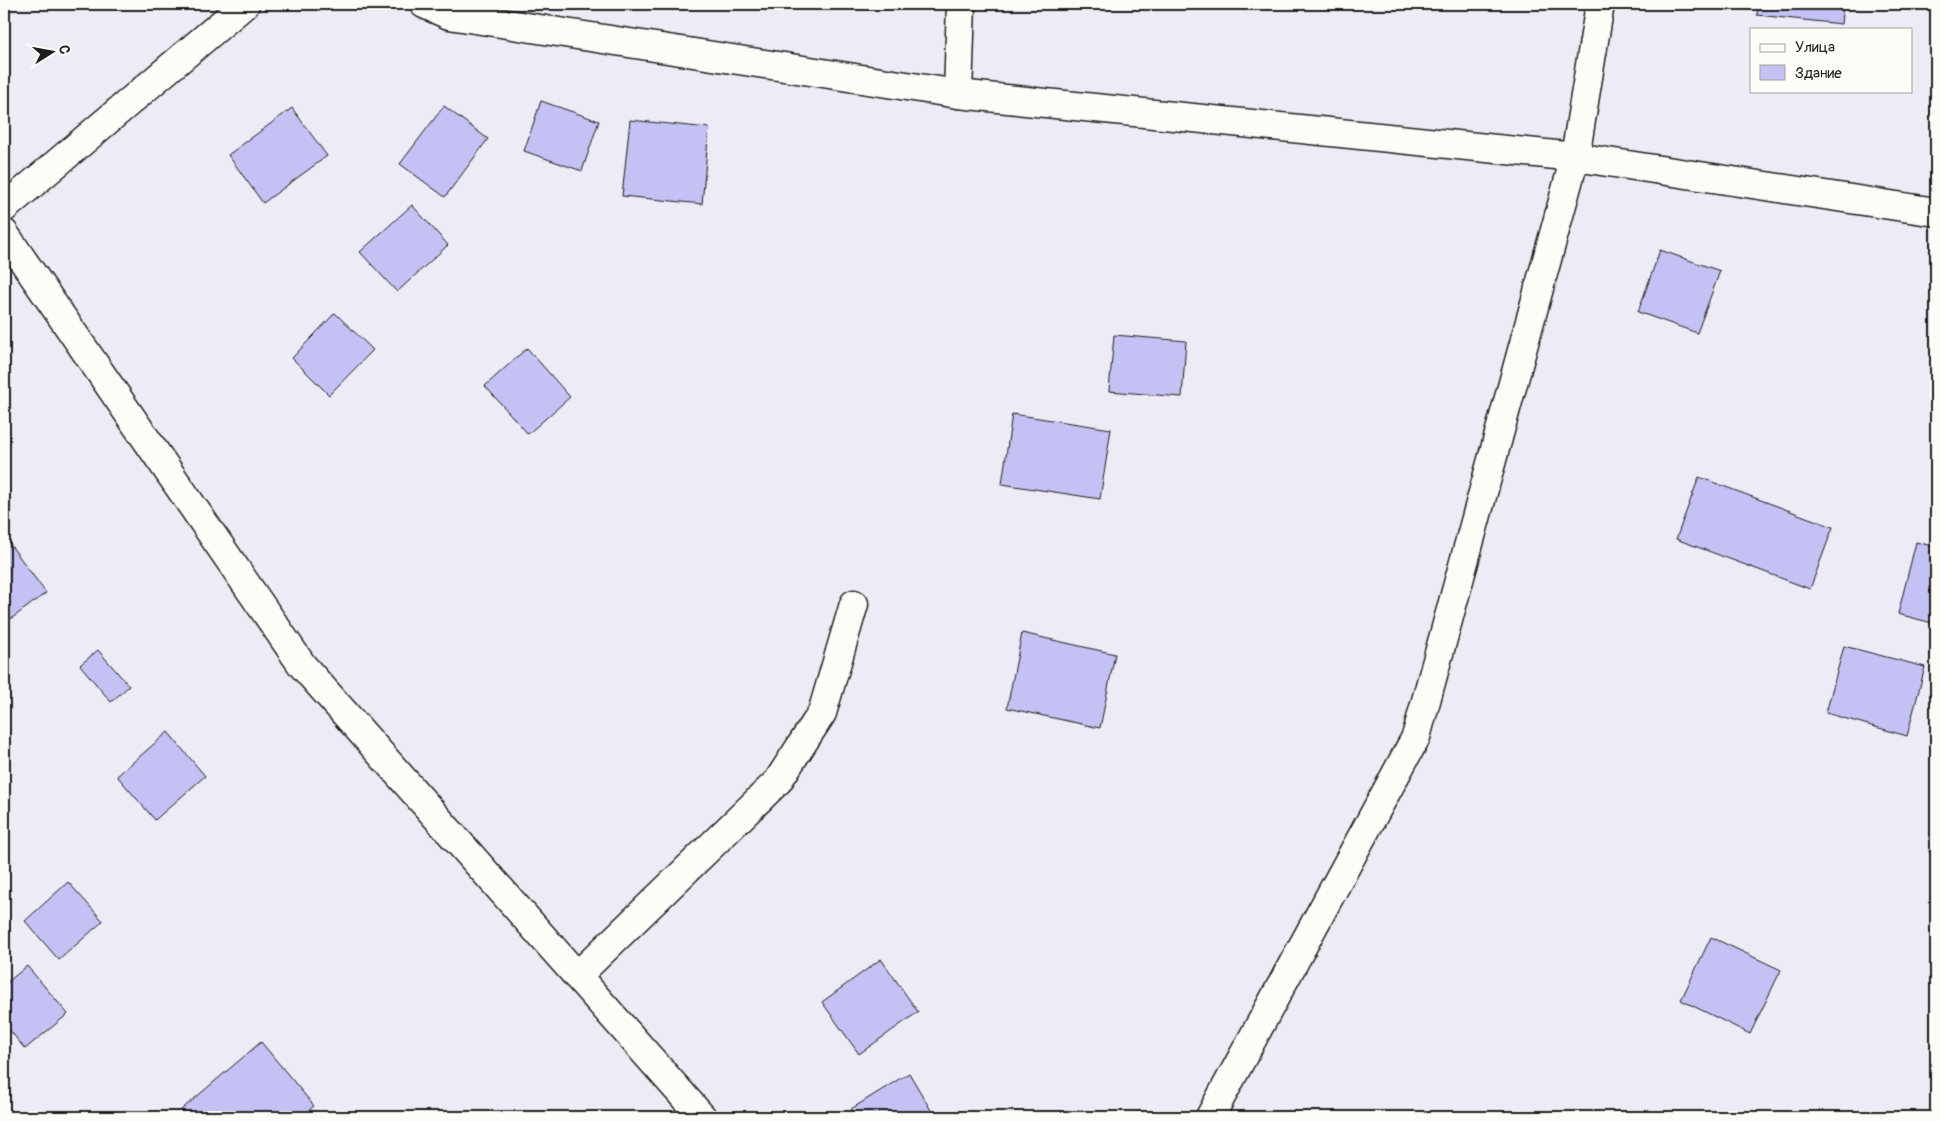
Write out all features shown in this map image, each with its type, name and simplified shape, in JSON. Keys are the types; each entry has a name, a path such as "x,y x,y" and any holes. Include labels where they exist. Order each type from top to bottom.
{"street":[{"path":"4,208 245,4"},
{"path":"424,4 449,15 958,94 1575,157 1936,212"},
{"path":"958,94 961,4"},
{"path":"1210,1117 1416,737 1575,157 1600,4"},
{"path":"4,233 302,665 702,1117"},
{"path":"577,976 778,782 822,712 854,604"}],"building":[{"path":"1758,4 1843,4 1841,24 1757,15"},
{"path":"541,101 599,121 582,171 524,151"},
{"path":"444,106 488,139 445,197 400,164"},
{"path":"292,108 327,156 263,203 228,155"},
{"path":"630,120 709,128 702,204 622,196"},
{"path":"412,205 448,245 397,292 360,252"},
{"path":"1660,250 1720,271 1697,333 1638,312"},
{"path":"335,313 373,350 329,395 292,358"},
{"path":"1114,335 1186,341 1182,397 1109,391"},
{"path":"527,348 570,397 528,434 485,386"},
{"path":"1012,414 1111,429 1100,499 1002,484"},
{"path":"1699,477 1833,527 1810,589 1676,539"},
{"path":"4,536 46,593 4,624"},
{"path":"1916,542 1936,547 1936,624 1898,614"},
{"path":"1022,633 1115,654 1100,728 1007,708"},
{"path":"1844,646 1925,667 1907,736 1826,713"},
{"path":"98,650 129,686 111,702 80,665"},
{"path":"168,732 205,776 155,820 117,776"},
{"path":"68,882 103,921 59,960 25,921"},
{"path":"1711,937 1781,970 1750,1034 1681,1000"},
{"path":"881,959 918,1012 859,1054 822,1002"},
{"path":"27,966 68,1014 25,1049 4,1023 4,985"},
{"path":"261,1042 314,1106 301,1117 187,1117 181,1110"},
{"path":"909,1073 935,1117 856,1117 851,1109"}]}
